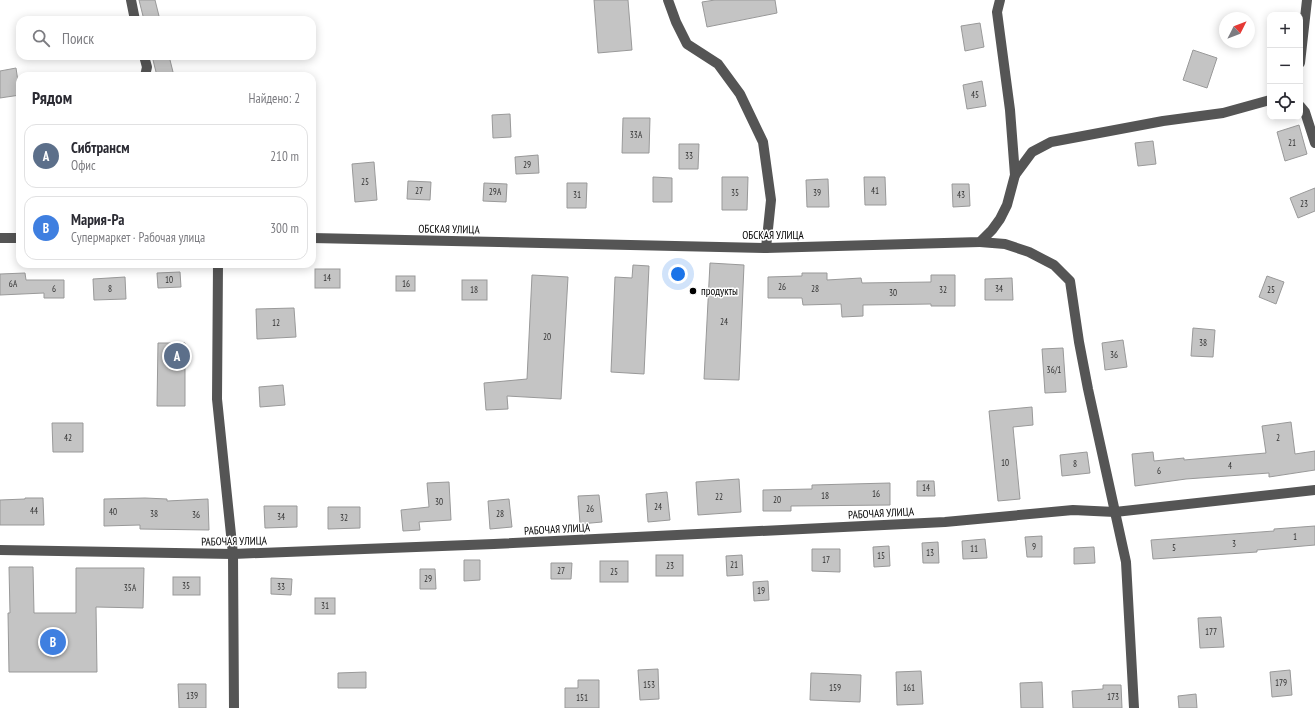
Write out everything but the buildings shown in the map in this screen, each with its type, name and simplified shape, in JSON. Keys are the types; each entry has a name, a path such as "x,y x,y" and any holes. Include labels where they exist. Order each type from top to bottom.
{"street":[{"path":"131,0 135,16"},
{"path":"668,0 676,22 687,44 718,64 740,94 763,142 771,200 766,248"},
{"path":"980,242 992,230 1004,212 1015,175 1010,110 998,12 1000,0"},
{"path":"1302,48 1307,0"},
{"path":"145,60 147,67 146,72"},
{"path":"1015,175 1032,152 1051,142 1163,121 1223,113 1267,101"},
{"path":"1303,109 1306,112 1315,143"},
{"path":"0,238 16,238"},
{"name":"ОБСКАЯ УЛИЦА","path":"316,238 766,248 980,242 1005,244 1029,252 1054,265 1070,280 1082,358 1126,562 1134,708"},
{"path":"218,268 217,399 233,554 234,708"},
{"name":"РАБОЧАЯ УЛИЦА","path":"0,550 233,554 494,544 945,522 1073,510 1115,512 1315,490"}],"place":[{"name":"продукты","path":"693,291"},
{"name":"Сибтрансм","path":"177,356"},
{"name":"Мария-Ра","path":"53,642"}]}
